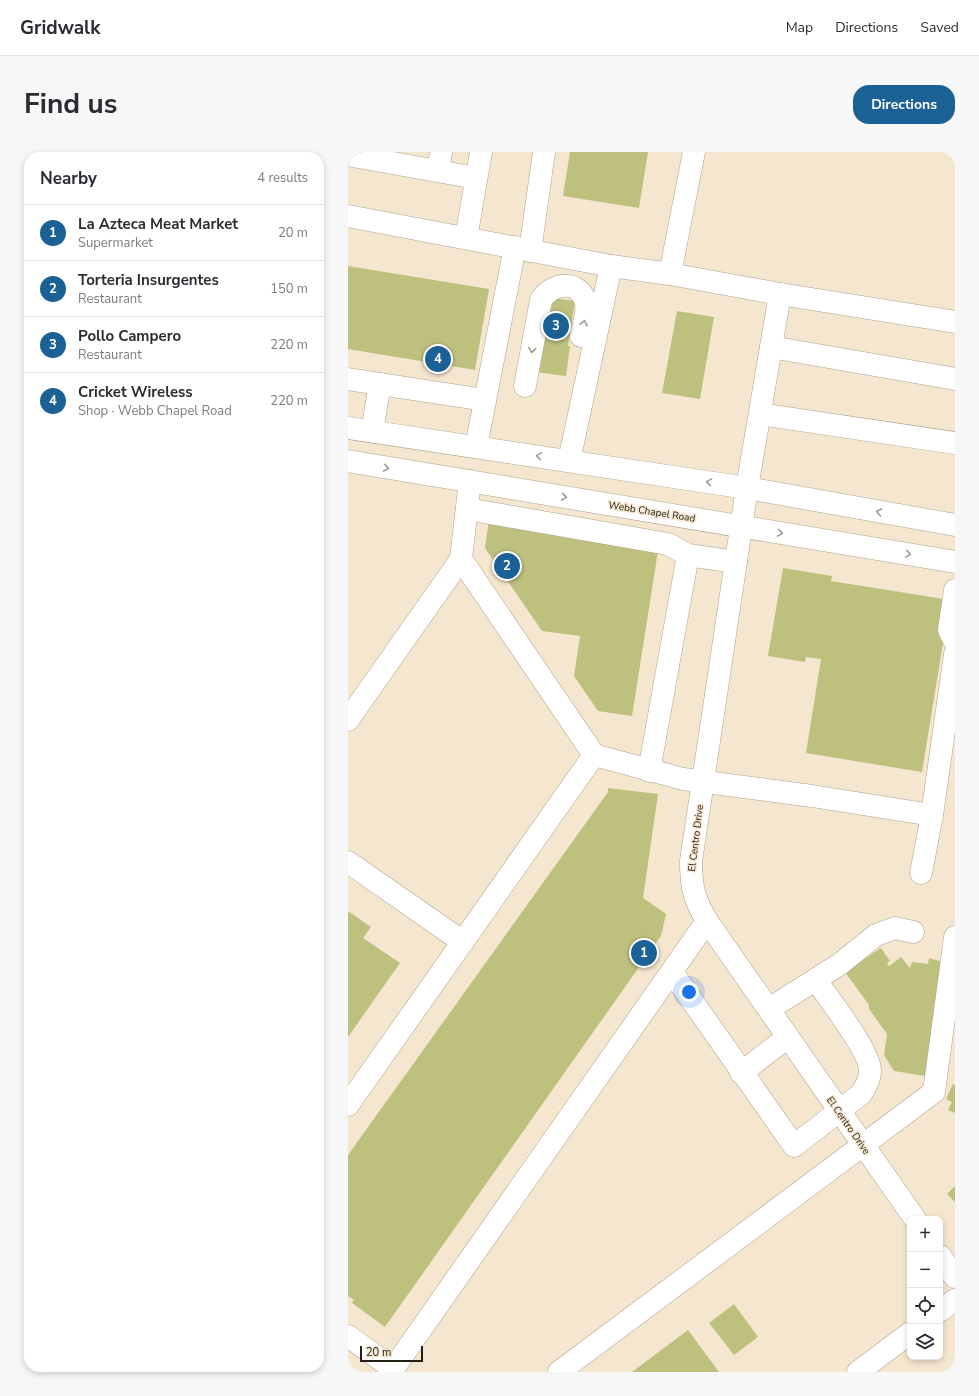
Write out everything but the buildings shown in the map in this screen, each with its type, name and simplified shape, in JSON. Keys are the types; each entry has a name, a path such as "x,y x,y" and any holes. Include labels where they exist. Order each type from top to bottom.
{"main road":[{"path":"466,238 480,152"},
{"path":"476,447 485,400 544,152"},
{"path":"670,274 694,152"},
{"path":"348,155 440,162 476,178"},
{"path":"348,216 611,266 670,274 780,294 955,322"},
{"path":"570,461 611,266"},
{"path":"525,386 541,300 545,293 559,286 568,286 575,289 586,301 587,309 581,338 588,375"},
{"name":"El Centro Drive","path":"780,294 741,526 691,861 691,884 698,907 707,921 913,1216"},
{"path":"771,347 955,379"},
{"path":"348,379 485,400"},
{"path":"372,431 380,384"},
{"path":"760,414 955,443"},
{"path":"348,428 747,488 955,525"},
{"name":"Webb Chapel Road","path":"348,461 955,562"},
{"path":"348,720 461,559 470,481"},
{"path":"467,509 668,544 688,555 736,562"},
{"path":"649,771 688,555"},
{"path":"461,559 594,754 649,771 683,779 932,815"},
{"path":"955,590 949,630 955,642"},
{"path":"921,873 932,815 955,654"},
{"path":"348,1105 594,754"},
{"path":"348,862 462,942"},
{"path":"348,1336 389,1371 707,921"},
{"path":"769,1009 840,964 876,935 895,928 913,932"},
{"path":"559,1372 862,1144 934,1092 955,937"},
{"path":"672,972 794,1146 861,1094 868,1084 871,1070 864,1052 816,980"},
{"path":"741,1072 788,1037"},
{"path":"943,1260 955,1277"},
{"path":"943,1309 955,1300"},
{"path":"858,1372 907,1335"}],"place":[{"name":"Pollo Campero","path":"556,326"},
{"name":"Cricket Wireless","path":"438,359"},
{"name":"Torteria Insurgentes","path":"507,566"},
{"name":"La Azteca Meat Market","path":"644,953"}]}
